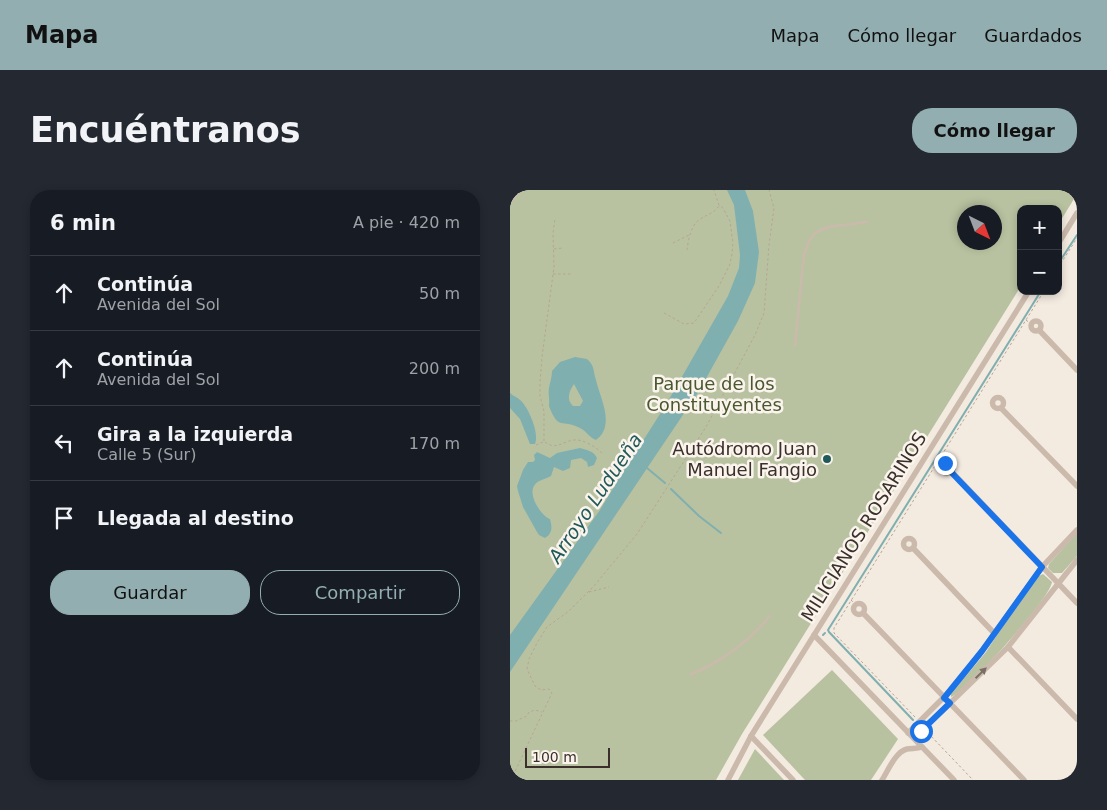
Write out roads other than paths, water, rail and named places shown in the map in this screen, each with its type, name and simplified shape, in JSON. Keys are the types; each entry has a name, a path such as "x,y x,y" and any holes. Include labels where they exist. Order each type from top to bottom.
{"street":[{"path":"510,200 519,190"},
{"path":"1062,238 1077,214"},
{"name":"MILICIANOS ROSARINOS","path":"728,780 751,736 1026,295"},
{"path":"1028,322 1033,331 1039,330 1077,370"},
{"path":"1001,408 1077,486"},
{"path":"941,461 943,471 951,472 1077,603"},
{"path":"908,733 944,698 982,651 1042,567 1077,530"},
{"path":"913,548 994,633"},
{"path":"914,738 1008,647 1077,560"},
{"path":"853,602 855,612 859,614 863,612 1024,780"},
{"path":"814,635 954,780"},
{"path":"1008,647 1077,719"},
{"path":"751,736 793,780"},
{"path":"882,780 898,755 905,749 922,747"}],"lane":[{"path":"795,346 804,255 809,240 816,232 828,227 867,222"},
{"path":"691,674 711,665 735,650 756,632 770,616"}],"water":[{"name":"Arroyo Ludueña","path":"727,190 745,190 753,211 759,252 755,283 738,321 699,391 510,672 510,635 600,510 667,403 728,296 739,268 740,255 734,205"},
{"path":"575,357 587,359 593,366 606,420 602,434 596,440 574,425 558,422 552,414 549,406 549,388 552,371 560,362","holes":["574,384 583,401 580,406 573,406 569,401 569,395"]},
{"path":"510,393 523,403 530,414 535,427 535,444 530,444 520,419 510,408"},
{"path":"580,448 590,451 596,456 594,465 588,467 587,462 581,458 571,460 570,468 563,471 554,467 551,476 539,481 534,486 533,495 536,505 551,522 551,532 545,538 539,535 523,507 517,486 523,470 528,462 535,460 534,455 537,452 550,458 557,453"}],"waterway":[{"path":"1062,258 1077,235"},
{"path":"913,720 828,630 1038,295"},
{"path":"647,468 665,483"},
{"path":"671,489 699,516 721,533"}],"place":[{"name":"Autódromo Juan Manuel Fangio","path":"827,459"}],"park label":[{"name":"Parque de los Constituyentes","path":"714,394"}]}
